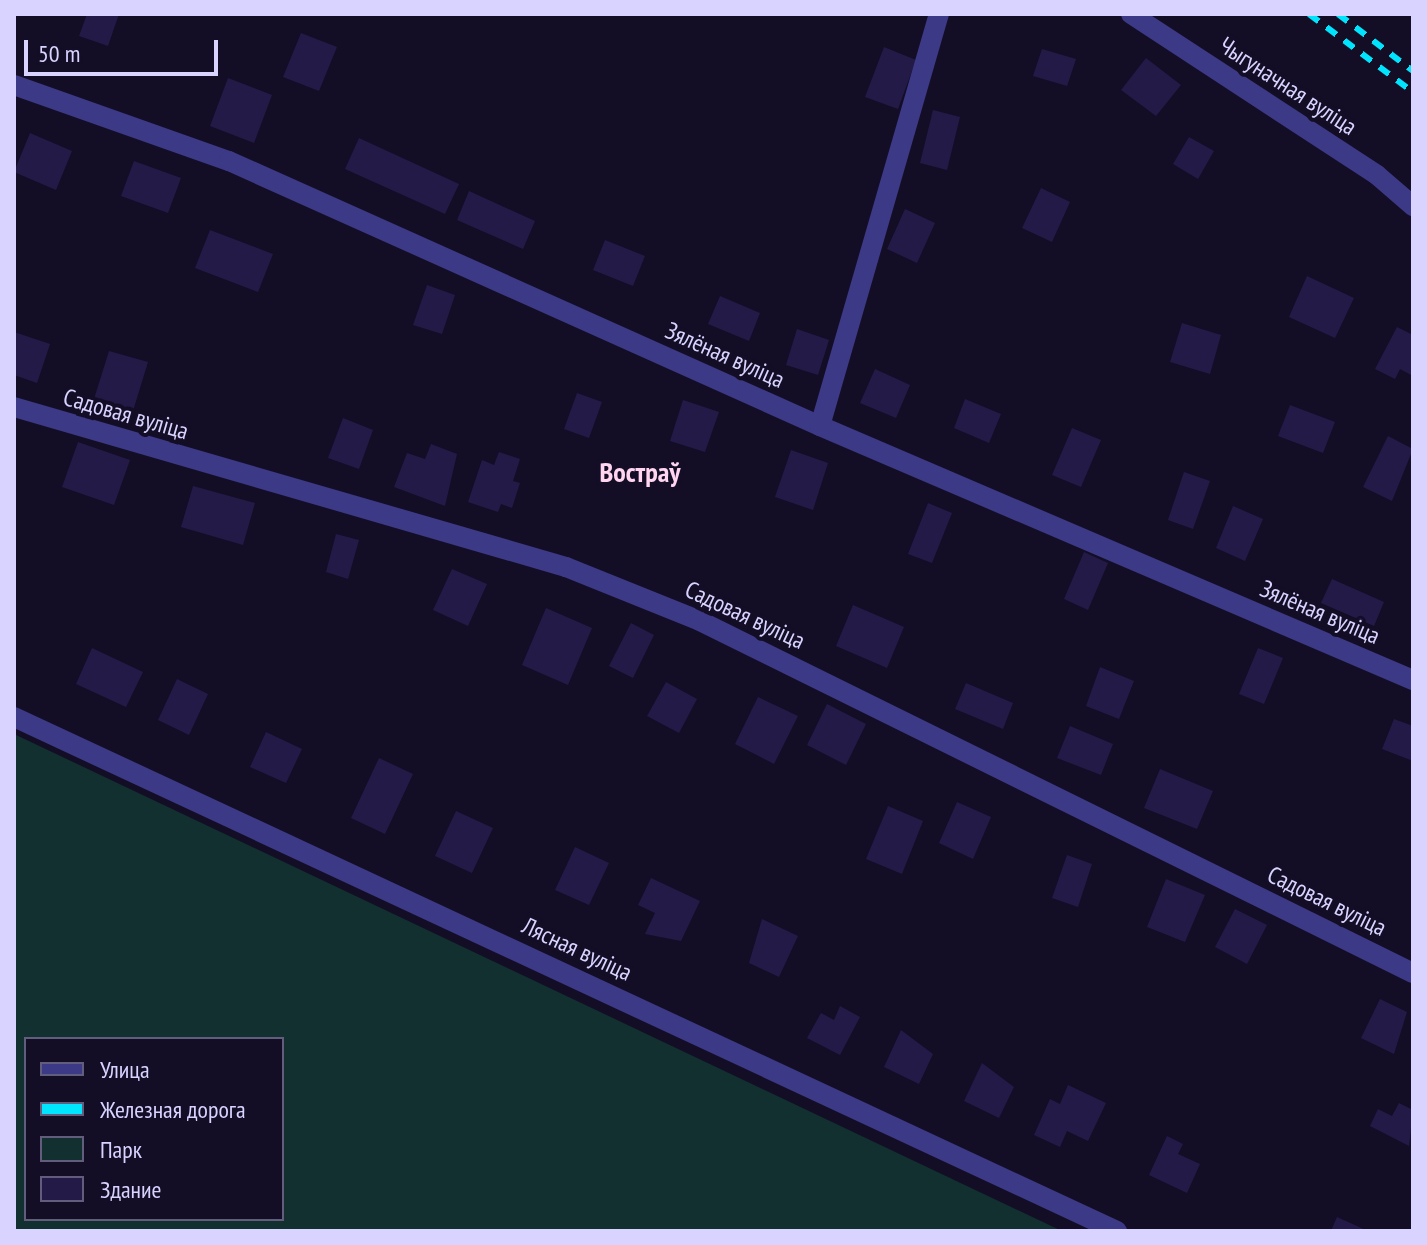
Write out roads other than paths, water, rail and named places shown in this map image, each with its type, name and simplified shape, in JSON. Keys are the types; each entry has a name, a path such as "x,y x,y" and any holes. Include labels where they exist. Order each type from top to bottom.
{"street":[{"path":"820,426 939,14"},
{"name":"Чыгуначная вуліца","path":"1131,14 1377,175 1413,206"},
{"name":"Зялёная вуліца","path":"14,85 229,161 820,426 1413,680"},
{"name":"Садовая вуліца","path":"14,407 566,567 700,621 1413,973"},
{"name":"Лясная вуліца","path":"14,717 1117,1231"}],"railway":[{"path":"1309,14 1413,92"},
{"path":"1338,14 1413,71"}],"district":[{"name":"Востраў","path":"640,472"}]}
